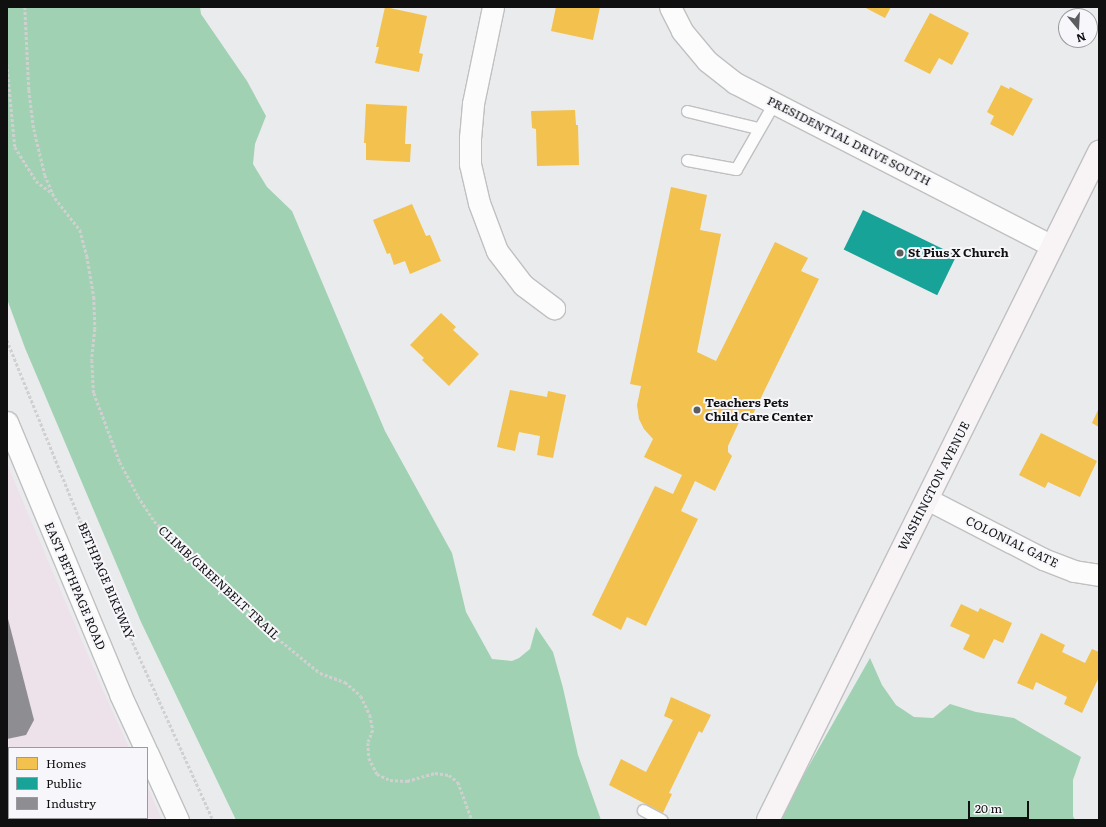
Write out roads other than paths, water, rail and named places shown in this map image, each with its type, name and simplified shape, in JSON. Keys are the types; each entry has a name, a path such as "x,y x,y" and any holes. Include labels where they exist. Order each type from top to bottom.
{"main road":[{"name":"WASHINGTON AVENUE","path":"768,820 1099,152"}],"street":[{"path":"493,7 473,104 470,137 470,164 479,203 497,251 523,285 554,308"},
{"name":"PRESIDENTIAL DRIVE SOUTH","path":"670,7 682,31 707,61 735,83 1010,223 1052,246"},
{"name":"EAST BETHPAGE ROAD","path":"7,422 118,688 145,747"},
{"name":"COLONIAL GATE","path":"928,499 1043,559 1074,571 1099,575"},
{"path":"148,754 178,820"}],"lane":[{"path":"687,160 736,169 758,128 774,103"},
{"path":"687,111 758,128"},
{"path":"644,810 662,820"}],"place":[{"name":"St Pius X Church","path":"900,253"},
{"name":"Teachers Pets Child Care Center","path":"697,410"}]}
